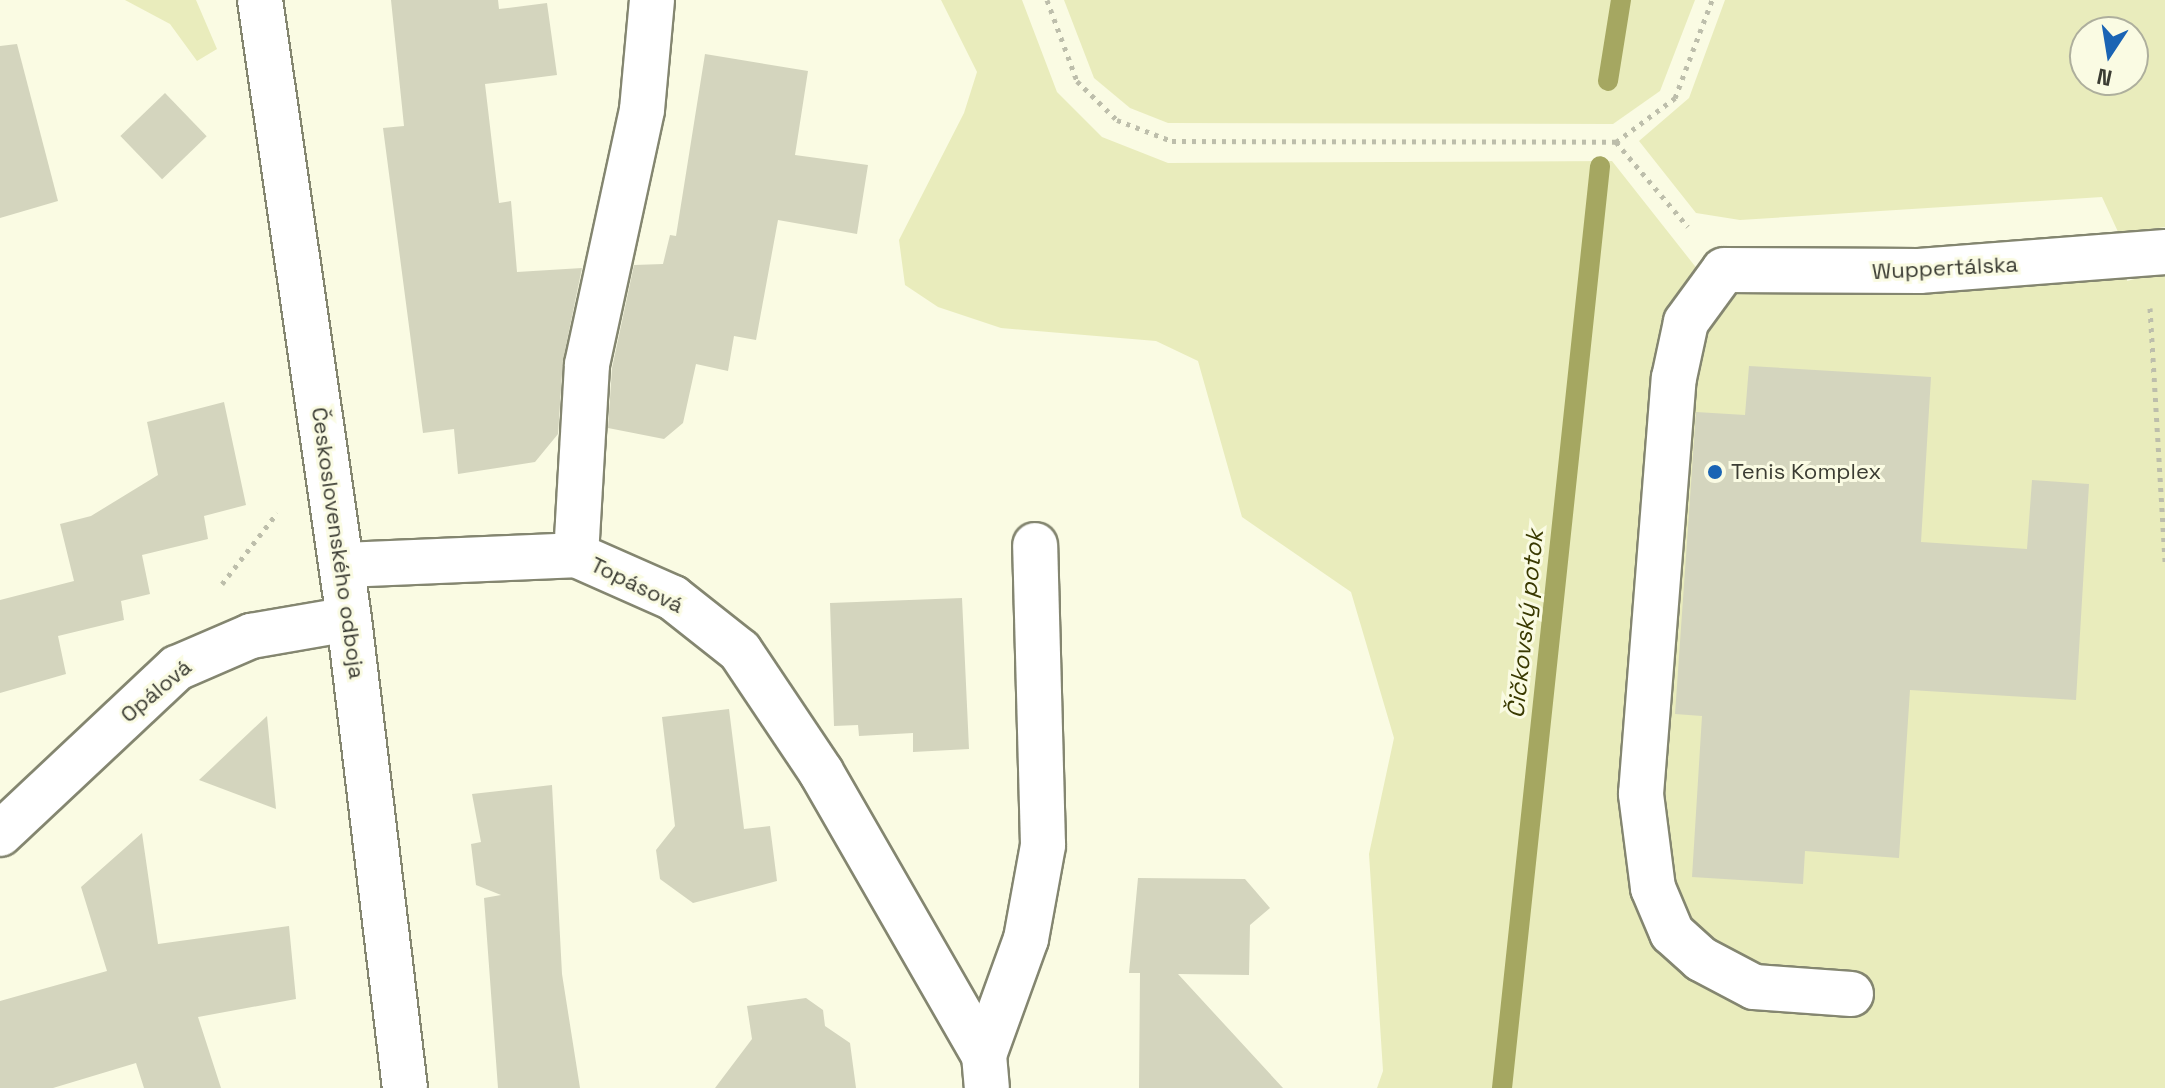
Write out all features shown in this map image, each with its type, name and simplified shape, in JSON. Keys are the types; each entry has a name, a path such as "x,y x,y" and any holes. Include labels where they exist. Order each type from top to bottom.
{"street":[{"name":"Československého odboja","path":"260,0 342,565 405,1088"},
{"name":"Topásová","path":"652,0 642,110 587,365 576,555 673,598 740,651 821,772 986,1072"},
{"name":"Wuppertálska","path":"1724,270 1919,271 2154,254"},
{"path":"1724,270 1686,322 1674,378 1641,794 1653,888 1672,933 1701,959 1754,987 1851,994"},
{"path":"986,1072 1026,939 1043,845 1035,545"},
{"path":"342,565 576,555"},
{"name":"Opálová","path":"0,834 177,668 251,636 349,619"}],"path":[{"path":"1047,0 1077,81 1117,120 1172,141 1616,142 1675,98 1712,0"},
{"path":"1616,142 1724,270"},
{"path":"2154,254 2165,564"},
{"path":"209,598 240,566 281,500"}],"green space":[{"path":"125,0 196,0 217,49 197,61 170,24"},
{"path":"941,0 1022,0 1057,92 1102,137 1168,163 1612,161 1698,270 2127,258 2127,281 2165,271 2165,1088 1377,1088 1383,1071 1369,854 1394,738 1351,592 1242,517 1198,361 1156,341 1001,328 938,307 905,285 899,240 964,113 977,72"},
{"path":"1064,0 1695,0 1660,91 1613,124 1168,123 1130,108 1094,78"},
{"path":"1725,0 2165,0 2165,227 2119,234 2102,197 1740,220 1696,213 1639,141 1689,98"}],"building":[{"path":"391,0 498,0 499,9 547,3 557,75 485,84 499,203 511,201 517,272 582,268 563,360 558,434 535,462 458,474 454,429 423,433 383,128 404,126"},
{"path":"17,44 58,201 0,218 0,46"},
{"path":"705,54 808,71 795,155 868,165 857,234 778,220 756,340 734,336 728,371 696,364 683,423 664,439 608,428 612,368 634,265 663,264 670,235 676,236"},
{"path":"165,93 207,136 162,179 120,136"},
{"path":"1749,366 1931,377 1921,542 2027,549 2032,480 2089,484 2076,700 1910,690 1899,858 1805,851 1803,884 1692,877 1702,716 1675,714 1696,412 1745,415"},
{"path":"224,402 246,505 204,516 208,539 142,555 150,594 121,601 124,620 58,636 66,674 0,693 0,600 74,581 60,524 91,516 158,475 147,422"},
{"path":"962,598 969,749 913,752 913,733 859,736 858,725 834,726 830,603"},
{"path":"729,709 744,829 770,826 777,881 693,903 660,879 656,850 675,826 662,717"},
{"path":"267,716 276,809 199,780"},
{"path":"552,785 562,974 580,1088 498,1088 484,898 501,895 476,885 471,844 481,842 472,794"},
{"path":"142,833 158,944 289,926 296,999 198,1017 221,1088 144,1088 136,1063 53,1088 0,1088 0,1001 107,971 81,887"},
{"path":"1138,878 1245,879 1270,908 1250,925 1249,975 1178,974 1283,1088 1139,1088 1140,973 1129,973"},
{"path":"806,998 823,1010 825,1026 850,1043 856,1088 715,1088 752,1039 747,1006"}],"waterway":[{"name":"Čičkovský potok","path":"1608,81 1621,0"},
{"name":"Čičkovský potok","path":"1502,1088 1600,166"}],"place":[{"name":"Tenis Komplex","path":"1715,472"}]}
